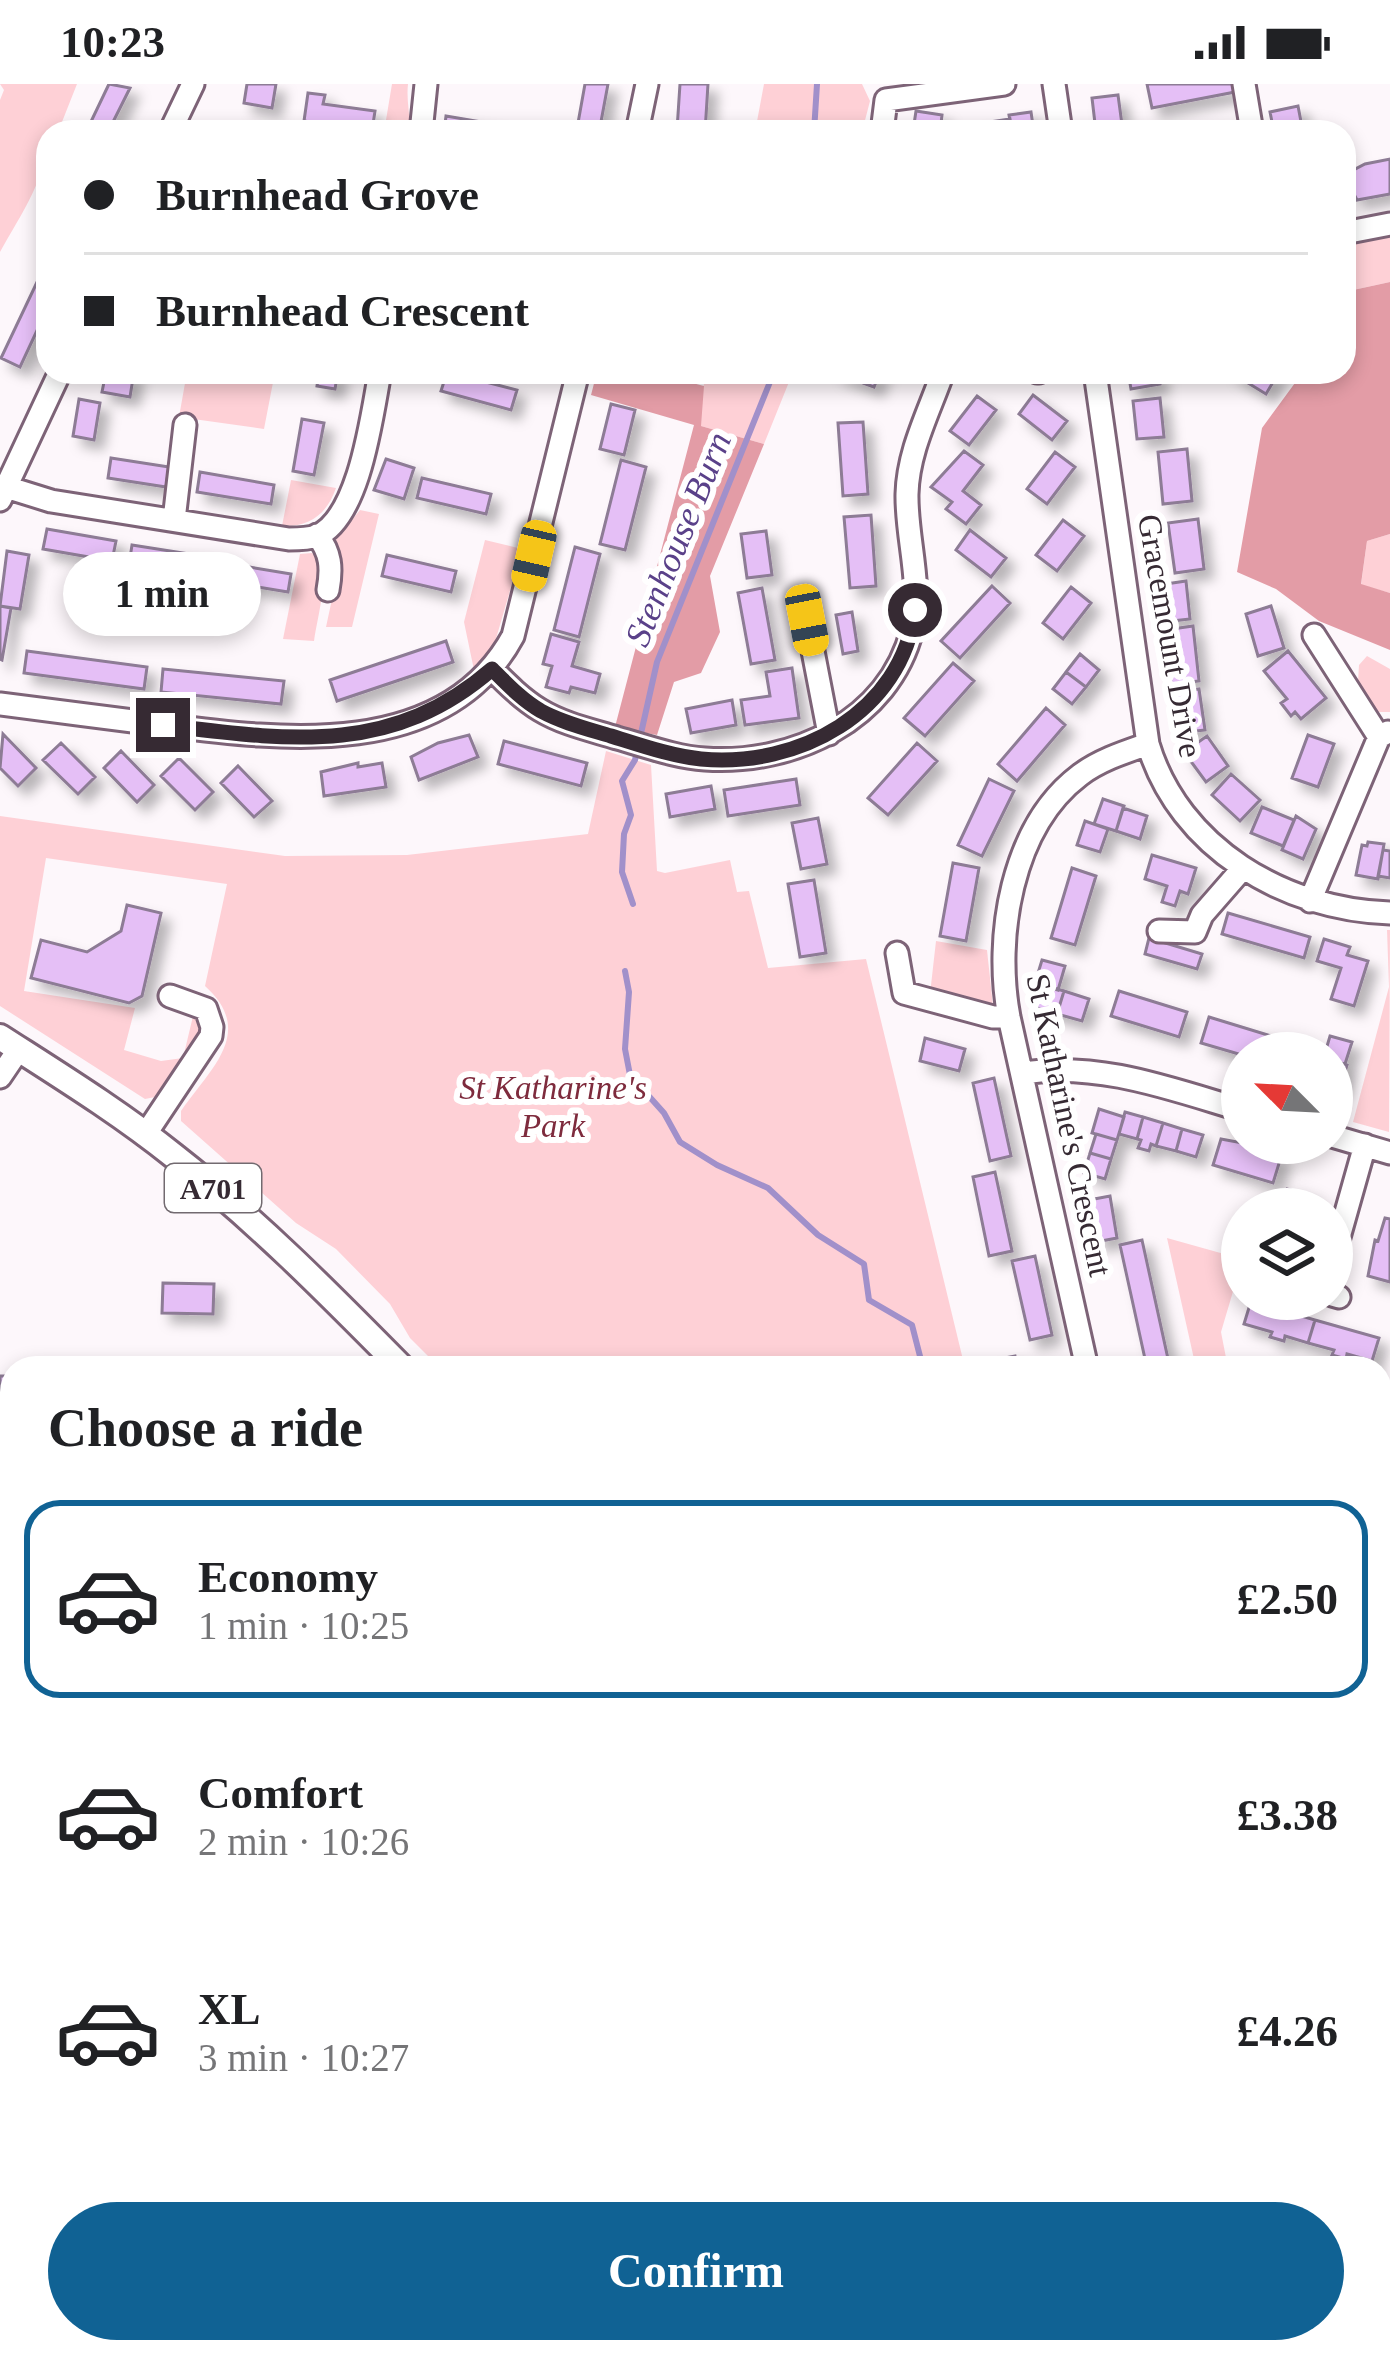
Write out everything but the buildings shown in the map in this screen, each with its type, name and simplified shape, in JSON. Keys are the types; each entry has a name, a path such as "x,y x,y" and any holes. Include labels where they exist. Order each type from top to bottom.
{"main road":[{"name":"A701","path":"10,1043 145,1135 260,1229 390,1356"}],"street":[{"path":"179,120 193,84"},
{"path":"422,120 426,84"},
{"path":"640,120 647,84"},
{"path":"882,92 1004,84"},
{"path":"1054,84 1059,120"},
{"path":"1244,84 1250,120"},
{"path":"1356,231 1390,224"},
{"path":"54,384 3,494 289,539 317,536 337,518 350,496 377,384"},
{"path":"0,704 245,735 352,734 416,719 456,697 492,669 513,635 568,384"},
{"path":"492,669 515,692 553,717 684,757 722,760 790,751 830,734 876,698 912,629 915,577 908,480 938,384"},
{"name":"Gracemount Drive","path":"1097,384 1154,766 1178,807 1267,883 1310,901 1390,913"},
{"path":"174,520 185,425"},
{"path":"317,536 328,550 332,572 328,590"},
{"path":"807,620 830,734"},
{"path":"1310,901 1384,734 1343,664 1315,635"},
{"name":"St Katharine's Crescent","path":"1084,1356 1009,1017 1002,965 1017,875 1042,817 1079,775 1148,744"},
{"path":"1159,931 1195,932 1202,915 1244,868"},
{"path":"897,953 904,993 976,1014 1009,1017"},
{"path":"145,1135 211,1036 206,1009 170,996"},
{"path":"0,1077 10,1043"},
{"path":"1022,1073 1101,1070 1221,1103"},
{"path":"1353,1142 1390,1153"},
{"path":"1353,1188 1365,1145"}],"green space":[{"path":"0,84 77,84 63,120 36,120 36,184 0,252 0,100 4,90"},
{"path":"392,84 408,84 409,120 386,120"},
{"path":"764,84 862,84 870,101 865,120 757,120"},
{"path":"1390,235 1390,282 1356,289 1356,242"},
{"path":"185,384 273,384 264,429 179,417"},
{"path":"704,384 788,384 764,444 694,424"},
{"path":"291,480 336,488 316,517 282,526"},
{"path":"360,510 379,514 352,627 326,627 340,562 333,543"},
{"path":"1390,534 1390,593 1361,585 1367,541"},
{"path":"485,540 518,548 521,553 495,642 474,670 464,622"},
{"path":"312,553 323,582 314,641 283,639 300,554"},
{"path":"1367,656 1390,669 1390,712 1375,712 1358,682 1359,665"},
{"name":"St Katharine's Park","path":"606,751 651,765 657,871 730,860 737,892 749,891 768,968 866,959 962,1356 428,1356 410,1338 390,1304 336,1249 296,1223 181,1121 181,1111 215,1065 228,1034 220,1003 205,986 227,884 46,858 24,991 135,1008 124,1050 161,1061 183,1058 194,1012 199,1014 204,1032 160,1096 145,1099 0,1006 0,816 285,856 407,855 588,834"},
{"path":"1387,930 1390,930 1389,1132 1353,1122 1389,987"},
{"path":"936,941 987,950 993,1006 930,994"},
{"path":"1167,1238 1221,1253 1226,1356 1193,1356"}],"shaded area":[{"path":"1390,282 1390,534 1367,541 1361,584 1390,593 1390,650 1319,621 1276,589 1237,572 1262,428 1294,384 1356,384 1356,289"},
{"path":"594,384 704,386 701,426 764,444 710,576 720,632 701,673 674,682 657,735 615,727 694,425 591,395"}],"waterway":[{"name":"Stenhouse Burn","path":"815,120 817,84"},
{"name":"Stenhouse Burn","path":"633,904 622,872 624,834 631,815 622,781 635,760 657,662 769,384"},
{"name":"Stenhouse Burn","path":"625,971 629,992 625,1049 630,1075 664,1113 680,1142 768,1188 818,1235 864,1264 869,1300 912,1325 920,1356"}],"route":[{"path":"163,725 271,736 377,730 439,707 492,669 537,708 575,725 684,757 722,760 769,755 830,734 876,698 904,651 915,610"}]}
